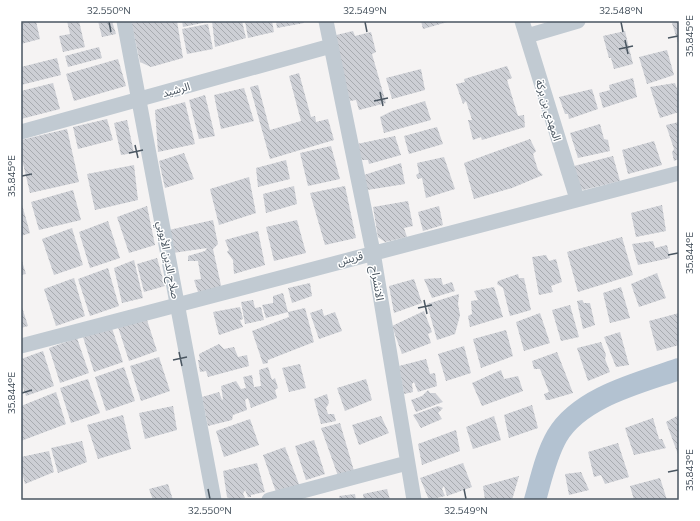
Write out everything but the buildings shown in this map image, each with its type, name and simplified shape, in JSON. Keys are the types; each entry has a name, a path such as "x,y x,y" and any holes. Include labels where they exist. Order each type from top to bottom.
{"main road":[{"path":"535,500 557,436 577,414 606,395 679,369"},
{"path":"550,500 567,450 579,429 604,411 640,394 679,382"}],"street":[{"name":"صلاح الدين الأيوبي","path":"124,21 214,500"},
{"name":"الانشراح","path":"326,21 373,252 414,500"},
{"name":"المهدي بن بركة","path":"522,21 577,199"},
{"path":"527,36 578,21"},
{"name":"الرشيد","path":"21,132 332,46"},
{"name":"قريش","path":"21,346 577,199 678,177"},
{"path":"269,500 407,463"}]}
